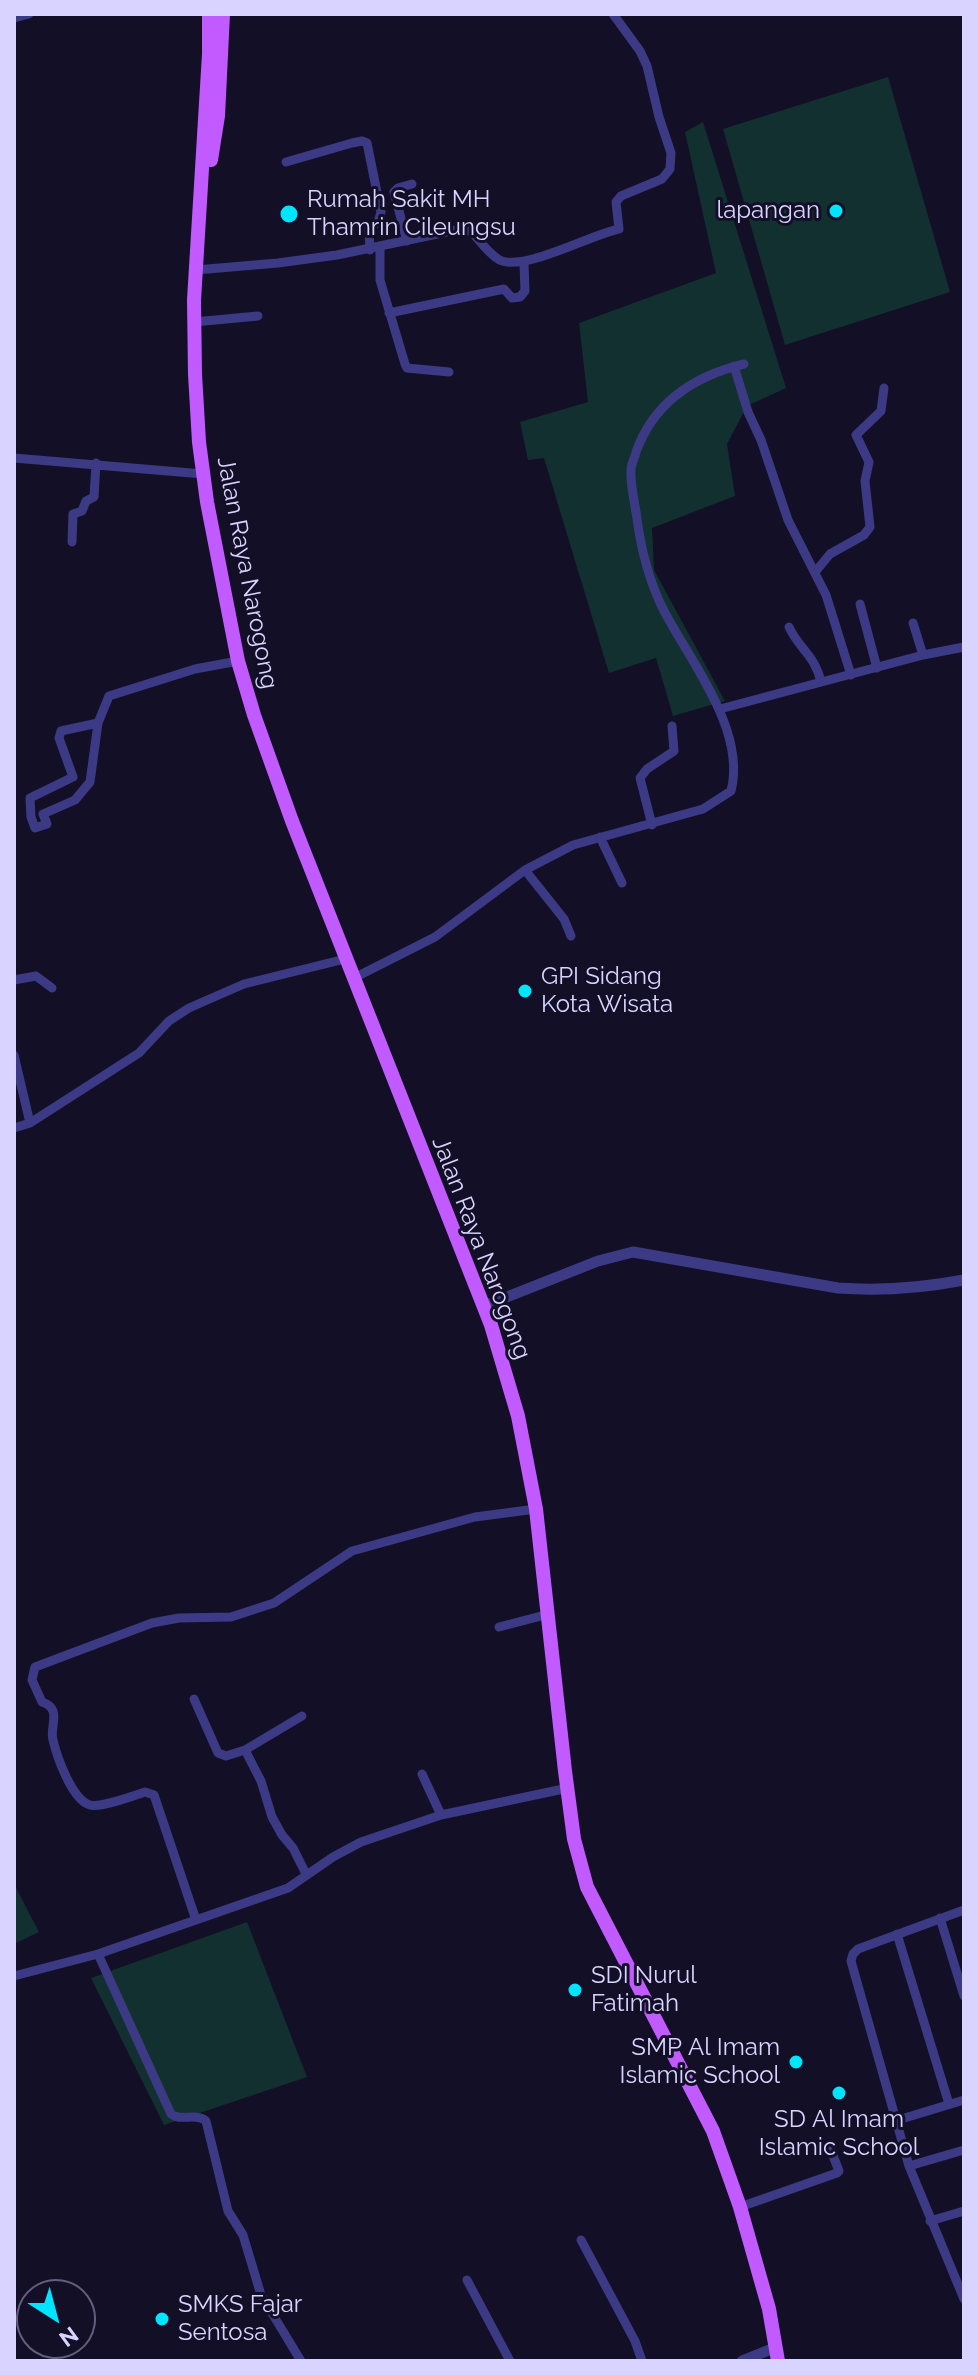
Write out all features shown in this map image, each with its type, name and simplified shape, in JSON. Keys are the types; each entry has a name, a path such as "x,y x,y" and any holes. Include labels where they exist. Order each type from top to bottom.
{"main road":[{"name":"Jalan Raya Narogong","path":"209,14 194,322 199,442 219,570 238,661 269,758 352,979 484,1306 518,1416 536,1509 574,1839 587,1887 703,2111 740,2207 769,2309 776,2355"},
{"name":"Jalan Raya Narogong","path":"199,236 218,116 223,14"}],"street":[{"path":"14,18 29,14"},
{"path":"196,270 278,263 375,249 456,230 471,231 499,260 524,263 581,243 602,232 619,229 616,202 621,196 662,179 670,169 671,153 647,66 613,14"},
{"path":"286,162 352,143 367,143 381,212 378,222 369,229 389,313 407,368 449,372"},
{"path":"407,241 394,192 412,184"},
{"path":"389,313 504,289 511,298 520,297 525,291 524,263"},
{"path":"194,322 258,316"},
{"path":"352,979 435,937 525,870 573,845 703,809 731,791 735,776 733,761 720,709 661,605 640,544 631,469 641,438 657,413 672,396 694,383 739,365 748,412 761,440 788,520 816,571 851,675"},
{"path":"816,571 830,554 860,538 870,527 865,481 869,462 856,435 881,411 884,388"},
{"path":"14,458 203,474"},
{"path":"72,542 73,514 83,509 86,501 94,498 96,463"},
{"path":"860,604 877,668"},
{"path":"913,623 923,655"},
{"path":"789,627 794,638 812,656 821,682"},
{"path":"720,709 964,647"},
{"path":"98,723 64,729 59,734 73,777 30,798 35,828 47,824 43,814 75,800 90,782 98,723 109,696 195,669 238,661"},
{"path":"652,825 640,778 647,769 674,751 672,726"},
{"path":"600,837 622,883"},
{"path":"525,870 564,919 571,936"},
{"path":"14,1128 30,1123 139,1053 169,1021 189,1008 244,984 345,959"},
{"path":"14,980 36,976 52,988"},
{"path":"14,1055 30,1123"},
{"path":"484,1306 598,1261 633,1252 838,1288 912,1288 964,1280"},
{"path":"196,1920 154,1795 145,1792 94,1806 84,1802 67,1780 51,1737 54,1713 48,1704 42,1702 32,1680 35,1667 152,1623 179,1618 231,1617 274,1603 352,1551 475,1517 536,1509"},
{"path":"499,1627 549,1614"},
{"path":"194,1699 218,1753 226,1756 245,1750 302,1716"},
{"path":"245,1750 261,1781 272,1817 306,1874"},
{"path":"422,1774 441,1815"},
{"path":"14,1976 98,1954 288,1888 361,1842 441,1815 568,1788"},
{"path":"964,1910 858,1949 851,1961 909,2166 930,2221 959,2274 964,2299"},
{"path":"940,1918 964,1996"},
{"path":"897,1934 949,2104"},
{"path":"98,1954 171,2114 178,2118 200,2116 206,2121 228,2211 243,2235 261,2295 301,2361"},
{"path":"898,2120 964,2100"},
{"path":"740,2207 837,2173 839,2171 830,2148"},
{"path":"909,2166 964,2150"},
{"path":"930,2221 964,2211"},
{"path":"581,2240 635,2341 642,2361"},
{"path":"467,2280 510,2361"},
{"path":"742,2361 776,2355"}],"green space":[{"name":"lapangan","path":"888,77 950,292 785,345 723,129"},
{"path":"703,122 786,388 747,406 727,444 735,496 652,528 654,570 725,701 673,716 656,658 609,673 544,458 528,460 520,422 588,402 579,323 716,273 685,132"},
{"path":"14,1884 39,1932 14,1944"},
{"path":"247,1922 307,2077 164,2125 91,1978"}],"place":[{"name":"lapangan","path":"836,211"},
{"name":"Rumah Sakit MH Thamrin Cileungsu","path":"289,214"},
{"name":"GPI Sidang Kota Wisata","path":"525,991"},
{"name":"SDI Nurul Fatimah","path":"575,1990"},
{"name":"SMP Al Imam Islamic School","path":"796,2062"},
{"name":"SD Al Imam Islamic School","path":"839,2093"},
{"name":"SMKS Fajar Sentosa","path":"162,2319"}]}
